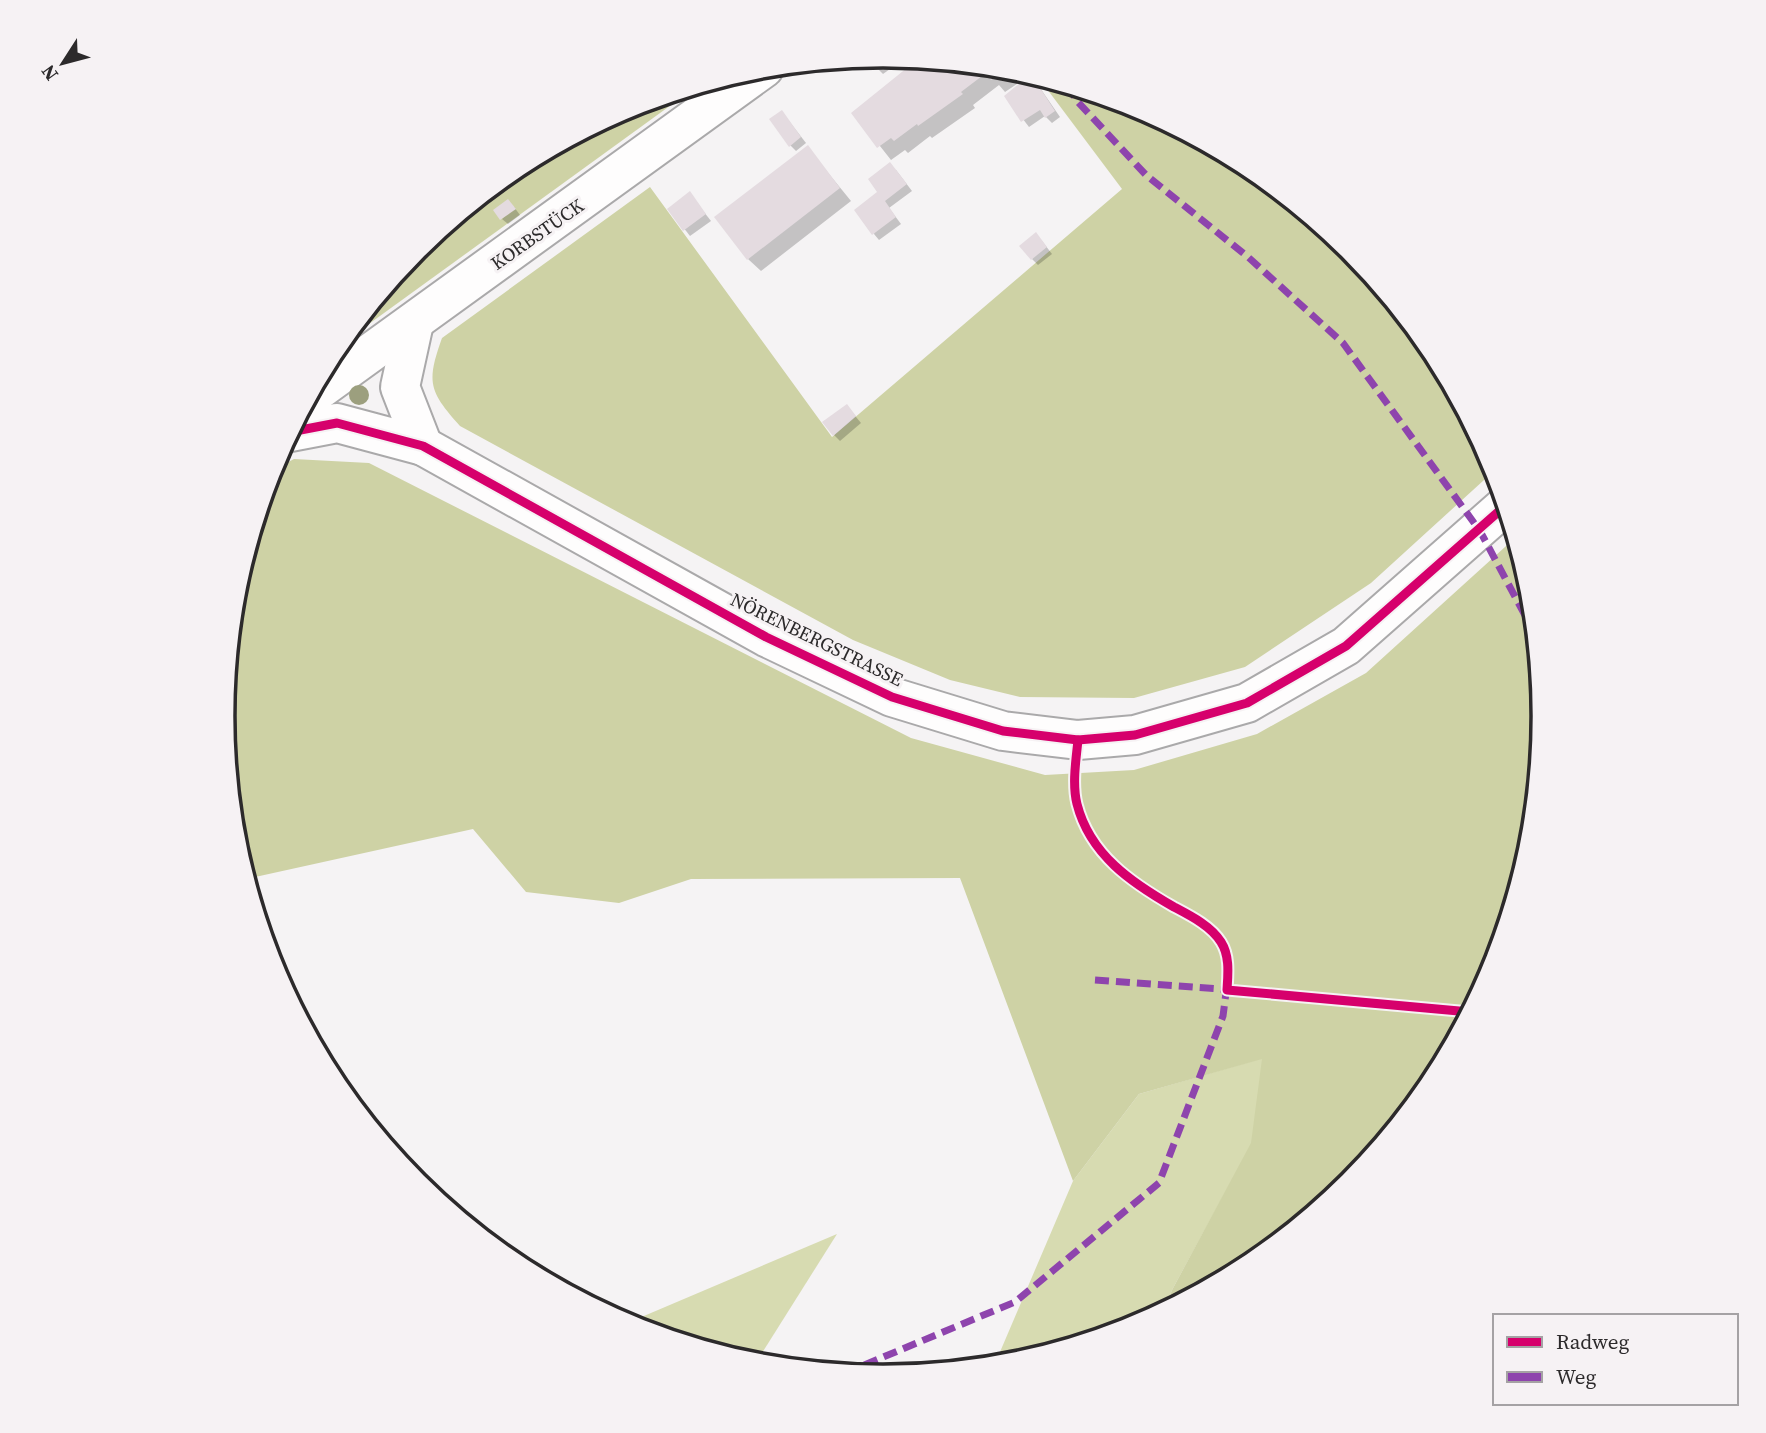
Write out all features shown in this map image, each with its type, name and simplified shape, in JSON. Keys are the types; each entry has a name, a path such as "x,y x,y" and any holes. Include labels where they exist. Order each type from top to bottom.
{"street":[{"name":"KORBSTÜCK","path":"326,385 742,84"},
{"path":"414,323 400,387 423,446"},
{"name":"NÖRENBERGSTRASSE","path":"302,430 337,423 423,446 766,637 892,697 1003,731 1078,740 1135,735 1247,703 1346,646 1498,512"}],"green space":[{"path":"1047,89 1091,103 1170,135 1243,177 1310,229 1370,289 1422,356 1464,430 1486,478 1371,583 1245,667 1134,698 1020,697 950,680 853,640 460,426 442,404 433,386 432,376 442,338 650,187 832,437 1122,189"},
{"path":"673,104 366,326 425,258 488,202 523,177 596,135"},
{"path":"294,459 369,463 911,738 1045,775 1134,770 1257,734 1366,673 1508,545 1526,632 1530,674 1530,759 1519,843 1497,925 1482,965 1444,1041 1422,1077 1370,1144 1341,1175 1278,1231 1243,1256 1169,1298 1251,1143 1262,1059 1139,1094 1073,1181 960,878 691,879 619,903 526,892 473,829 255,877 240,801 236,759 236,674 247,590 269,508 286,463"},
{"path":"1263,1058 1252,1143 1169,1298 1091,1330 1051,1343 999,1354 1073,1181 1139,1094"},
{"path":"837,1234 762,1353 715,1343 641,1317"}],"building":[{"path":"906,69 982,76 961,92 963,94 918,126 917,124 894,141 891,138 877,148 851,113"},
{"path":"1020,83 1040,88 1055,111 1045,118 1040,110 1021,122 1004,96"},
{"path":"782,110 801,137 789,147 769,119"},
{"path":"808,145 840,188 747,260 714,217"},
{"path":"890,162 907,184 885,201 896,217 872,235 854,210 877,192 868,179"},
{"path":"690,191 706,214 683,231 667,209"},
{"path":"508,199 516,209 500,220 493,210"},
{"path":"1036,232 1047,247 1031,260 1019,246"},
{"path":"847,404 856,416 833,436 822,422"}],"marked path":[{"path":"1075,98 1146,175 1248,257 1343,343 1480,531 1522,610"},
{"path":"1095,980 1233,990"},
{"path":"866,1364 1015,1302 1159,1183 1223,1016 1227,985"}],"cycle path":[{"path":"302,430 337,423 423,446 766,637 892,697 1003,731 1078,740 1135,735 1247,703 1346,646 1498,512"},
{"path":"1078,740 1075,772 1077,804 1092,838 1102,853 1128,877 1200,922 1217,936 1227,959 1227,990 1460,1011"}]}
